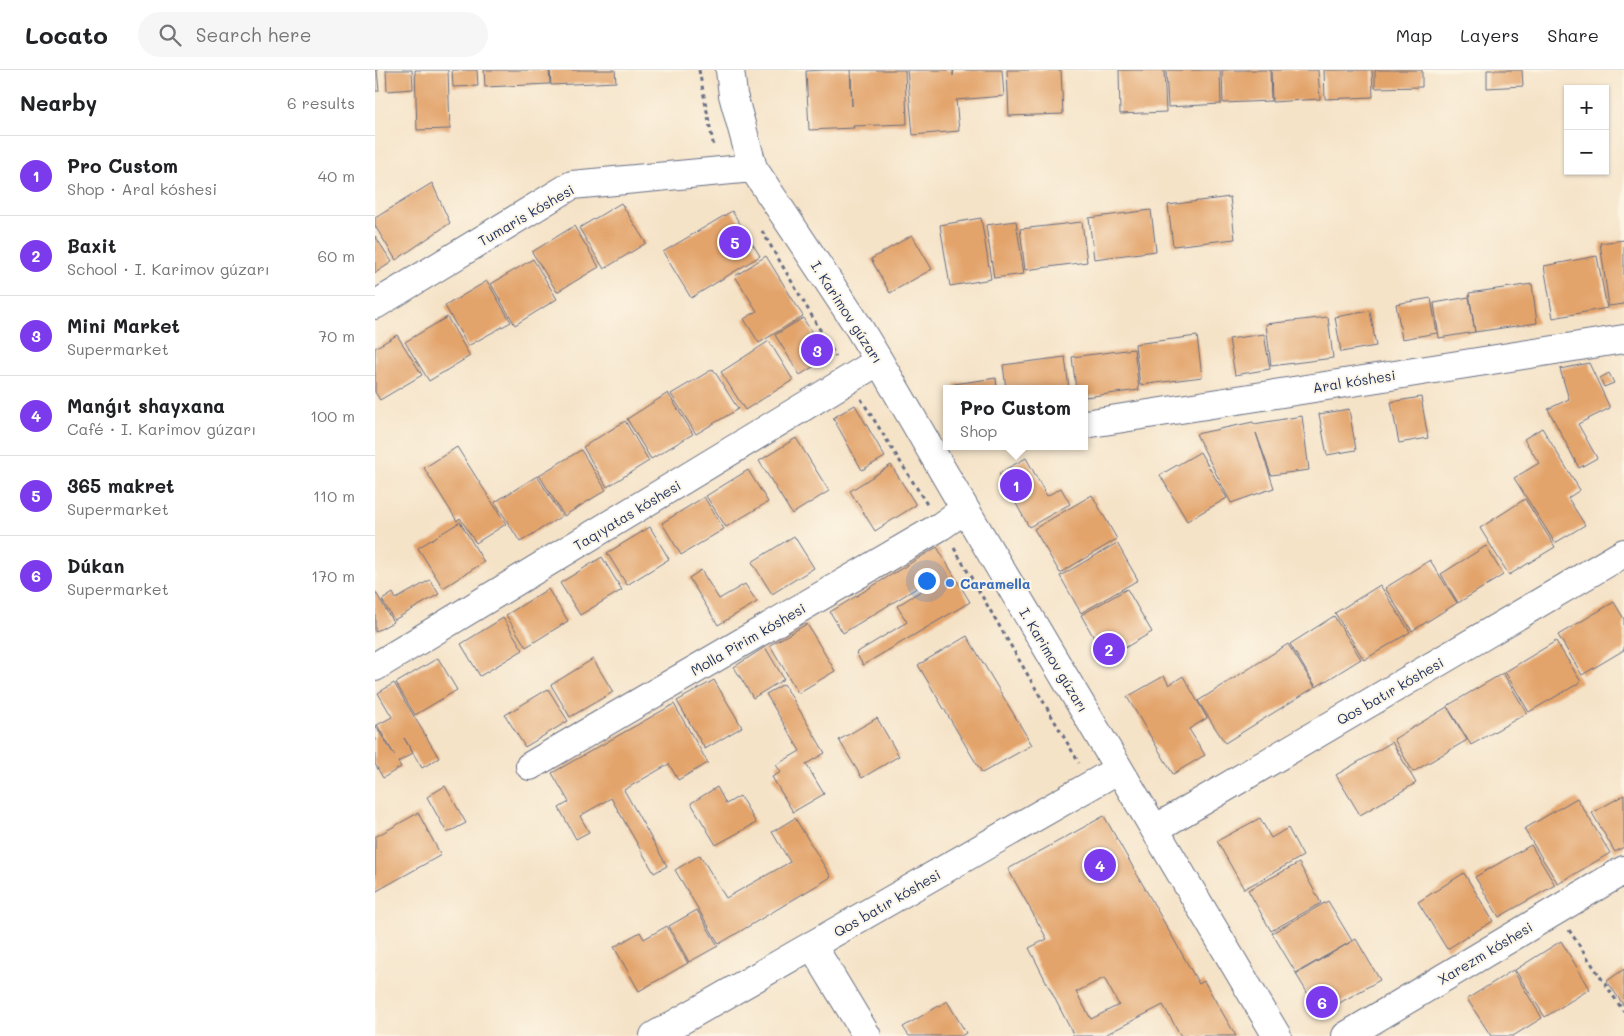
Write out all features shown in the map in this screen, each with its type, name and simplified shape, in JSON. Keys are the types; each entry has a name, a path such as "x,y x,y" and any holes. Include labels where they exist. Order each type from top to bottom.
{"street":[{"name":"I. Karimov gúzarı","path":"730,70 733,95 753,168 879,361 939,448 965,510 1277,1036"},
{"name":"Tumaris kóshesi","path":"375,305 572,185 753,168"},
{"name":"Aral kóshesi","path":"1088,424 1624,339"},
{"name":"Taqıyatas kóshesi","path":"375,667 879,361"},
{"name":"Molla Pirim kóshesi","path":"530,766 941,526 965,510"},
{"name":"Qos batır kóshesi","path":"1155,829 1624,553"},
{"name":"Qos batır kóshesi","path":"654,1036 1119,769"},
{"name":"Xarezm kóshesi","path":"1346,1036 1624,870"},
{"path":"812,945 867,1036"}],"path":[{"path":"699,70 718,171"},
{"path":"759,226 849,380 941,526 1092,786"},
{"path":"1557,910 1624,1012"}],"building":[{"path":"375,70 377,70 379,91 375,91"},
{"path":"386,70 412,70 413,89 387,91"},
{"path":"415,70 448,70 450,129 417,130"},
{"path":"452,70 477,70 478,86 453,87"},
{"path":"484,70 549,70 550,84 485,87"},
{"path":"550,70 615,70 616,82 551,85"},
{"path":"850,70 852,106 851,70 905,70 907,124 809,130 806,71"},
{"path":"907,70 953,70 953,76 954,70 1002,70 1004,96 956,100 959,131 913,135"},
{"path":"1007,70 1061,70 1063,114 1009,116"},
{"path":"1119,70 1164,70 1166,112 1120,114"},
{"path":"1166,70 1220,70 1221,104 1168,107"},
{"path":"1222,70 1270,70 1271,101 1223,103"},
{"path":"1271,70 1318,70 1320,99 1272,102"},
{"path":"1324,70 1372,70 1373,97 1325,99"},
{"path":"1375,70 1422,70 1422,87 1375,88"},
{"path":"1487,70 1522,70 1523,86 1487,88"},
{"path":"432,183 450,223 396,260 375,226 375,218"},
{"path":"1230,197 1235,239 1173,246 1168,205"},
{"path":"621,203 646,243 604,269 579,228"},
{"path":"1151,210 1156,251 1094,259 1089,218"},
{"path":"732,211 760,256 691,298 663,252"},
{"path":"981,218 991,279 950,286 940,225"},
{"path":"1016,221 1024,274 994,278 986,225"},
{"path":"1082,222 1087,262 1025,270 1020,229"},
{"path":"574,226 599,267 557,292 532,252"},
{"path":"912,235 932,269 890,293 871,259"},
{"path":"375,236 392,262 375,273"},
{"path":"1624,240 1624,304 1609,306 1600,243"},
{"path":"766,256 803,316 759,343 744,319 757,311 735,276"},
{"path":"1597,256 1607,308 1553,318 1544,266"},
{"path":"533,259 557,299 515,325 491,284"},
{"path":"487,281 511,322 468,346 445,306"},
{"path":"1532,284 1537,323 1475,332 1469,293"},
{"path":"1469,297 1475,332 1439,338 1434,303"},
{"path":"1431,298 1437,333 1402,339 1396,304"},
{"path":"1370,311 1376,346 1341,352 1335,317"},
{"path":"447,317 470,356 429,381 405,342"},
{"path":"1328,317 1333,358 1271,366 1266,324"},
{"path":"803,318 827,358 800,375 775,335"},
{"path":"1264,334 1270,369 1235,375 1229,339"},
{"path":"397,335 422,375 380,400 375,392 375,348"},
{"path":"1197,336 1202,377 1140,385 1135,344"},
{"path":"769,341 793,380 745,410 721,372"},
{"path":"1134,349 1139,390 1088,397 1088,385 1076,385 1072,357"},
{"path":"1065,357 1068,385 1006,385 1003,365"},
{"path":"1589,363 1610,408 1578,424 1597,458 1579,468 1548,409 1569,399 1560,369"},
{"path":"713,369 738,409 696,434 671,394"},
{"path":"1609,373 1614,383 1604,387 1600,378"},
{"path":"996,378 997,385 954,385"},
{"path":"668,393 693,434 651,459 627,419"},
{"path":"1421,397 1428,438 1399,443 1391,402"},
{"path":"855,405 885,457 862,470 833,418"},
{"path":"1349,409 1356,450 1327,455 1319,414"},
{"path":"1302,416 1309,470 1271,475 1256,433 1274,488 1231,503 1196,434 1253,422 1254,424"},
{"path":"625,421 649,461 607,487 583,447"},
{"path":"1542,428 1580,490 1568,498 1585,525 1555,543 1514,478 1539,463 1524,439"},
{"path":"796,438 829,491 792,514 759,461"},
{"path":"457,447 506,524 476,543 460,518 457,521 424,468"},
{"path":"581,450 606,490 564,516 539,475"},
{"path":"1200,452 1227,498 1187,521 1160,475"},
{"path":"1026,458 1047,496 1061,488 1070,504 1029,527 999,473"},
{"path":"891,465 916,505 875,531 850,491"},
{"path":"748,470 768,502 726,527 706,496"},
{"path":"537,476 562,516 520,542 495,502"},
{"path":"1092,495 1117,539 1060,573 1034,529"},
{"path":"704,497 724,529 681,555 662,523"},
{"path":"1525,499 1555,547 1509,575 1480,528"},
{"path":"460,522 484,562 443,588 418,548"},
{"path":"650,527 669,559 627,585 607,553"},
{"path":"794,536 814,568 772,594 752,562"},
{"path":"1117,543 1138,580 1081,613 1060,576"},
{"path":"1486,546 1503,575 1458,603 1441,574"},
{"path":"937,547 970,602 863,665 856,653 907,622 897,606 927,587 925,583 843,633 830,612"},
{"path":"602,557 622,590 580,615 560,583"},
{"path":"1430,560 1457,603 1412,631 1385,588"},
{"path":"701,570 719,599 745,584 757,602 718,625 689,578"},
{"path":"430,580 439,594 394,620 382,600 393,593 396,599"},
{"path":"1380,585 1410,632 1364,660 1335,613"},
{"path":"548,589 568,621 526,647 506,615"},
{"path":"1127,589 1152,632 1106,659 1081,615"},
{"path":"375,591 393,622 375,632"},
{"path":"1614,602 1624,619 1624,650 1582,675 1558,635"},
{"path":"1334,616 1361,659 1316,687 1290,644"},
{"path":"503,618 523,650 480,676 461,644"},
{"path":"807,624 835,671 798,693 770,645"},
{"path":"967,636 1032,745 982,773 918,665"},
{"path":"1556,641 1581,682 1529,712 1505,672"},
{"path":"1288,644 1315,687 1225,743 1198,701"},
{"path":"765,647 784,679 753,698 734,667"},
{"path":"438,658 457,690 415,715 396,683"},
{"path":"593,659 613,692 570,717 551,685"},
{"path":"1503,673 1527,713 1471,745 1447,706"},
{"path":"1164,676 1169,685 1183,676 1207,718 1189,729 1205,755 1173,774 1127,697"},
{"path":"714,680 742,727 705,749 677,701"},
{"path":"394,683 439,758 422,768 413,753 398,762 401,767 383,778 375,764 375,725 395,756 377,725 392,717 378,693"},
{"path":"784,684 825,753 806,764 824,794 793,812 772,777 781,772 776,765 800,751 766,694"},
{"path":"548,689 568,721 525,747 505,715"},
{"path":"674,704 708,763 678,780 669,764 624,790 667,866 654,873 611,798 580,816 589,832 576,839 559,808 569,802 552,773"},
{"path":"1447,707 1467,740 1413,772 1394,739"},
{"path":"877,718 899,756 862,778 839,740"},
{"path":"1392,742 1416,783 1360,815 1336,775"},
{"path":"445,786 466,823 447,833 427,797"},
{"path":"717,787 726,804 740,796 756,823 716,845 691,803"},
{"path":"1624,795 1624,847 1615,852 1592,813"},
{"path":"1577,798 1610,853 1558,884 1524,829"},
{"path":"418,813 441,855 375,892 375,837"},
{"path":"1104,816 1199,984 1204,981 1236,1036 1181,1036 1163,1005 1103,1036 1074,1036 1029,948 1047,939 1008,869","holes":["1104,978 1119,1005 1091,1019 1076,992"]},
{"path":"795,818 831,877 719,944 675,870 700,855 726,898 790,862 772,832"},
{"path":"1260,818 1271,838 1288,828 1303,856 1244,889 1217,841"},
{"path":"1531,845 1555,885 1499,917 1475,877"},
{"path":"1299,863 1321,903 1271,931 1248,890"},
{"path":"1464,873 1493,921 1447,949 1418,902"},
{"path":"1328,901 1352,941 1296,973 1272,933"},
{"path":"697,910 718,946 689,962 669,926"},
{"path":"667,926 688,963 639,991 614,947 640,932 644,939"},
{"path":"1356,939 1380,980 1320,1014 1296,974"},
{"path":"1561,941 1590,989 1545,1017 1515,970"},
{"path":"1624,969 1624,1006 1607,981"},
{"path":"1513,970 1542,1018 1513,1036 1491,1036 1467,999"},
{"path":"947,1001 966,1033 961,1036 909,1036 903,1027"}],"place":[{"name":"365 makret","path":"735,242"},
{"name":"Mini Market","path":"817,350"},
{"name":"Pro Custom","path":"1016,485"},
{"name":"Caramella","path":"950,583"},
{"name":"Baxit","path":"1109,649"},
{"name":"Manǵıt shayxana","path":"1100,865"},
{"name":"Dúkan","path":"1322,1002"}]}
